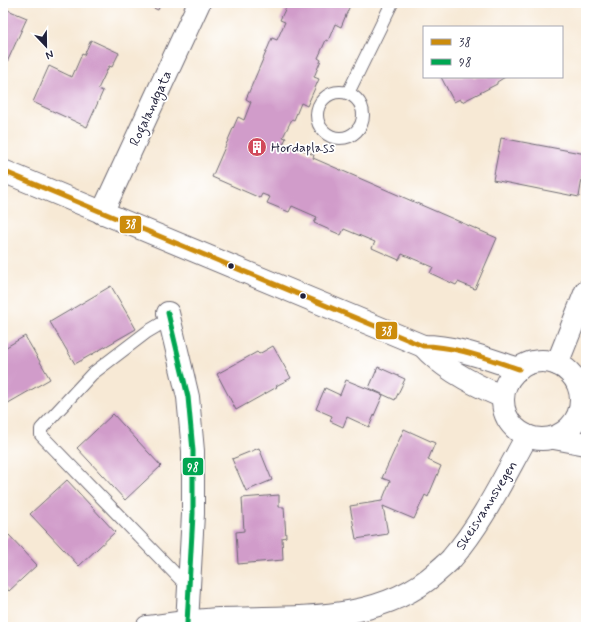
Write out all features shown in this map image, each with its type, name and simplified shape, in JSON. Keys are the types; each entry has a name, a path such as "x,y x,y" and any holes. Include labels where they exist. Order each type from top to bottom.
{"street":[{"name":"Rogalandgata","path":"102,213 199,3"},
{"path":"3,171 423,346 440,346 462,351 519,369"},
{"path":"558,364 586,291"},
{"path":"168,316 188,397 193,451 194,514 187,623"},
{"path":"423,346 431,355 454,371 482,388 503,397"},
{"path":"554,438 566,431 577,418 583,393 575,378 558,364 544,361 531,363 519,369 506,384 503,397 505,411 511,423 520,432 527,436 540,439 554,438 586,444"},
{"name":"Skeisvannsvegen","path":"147,627 218,619 306,617 352,612 391,601 425,583 452,559 474,530 527,436"}],"lane":[{"path":"348,93 392,3"},
{"path":"168,316 92,374 41,429 41,435 189,588"}],"building":[{"path":"142,3 161,3 158,10"},
{"name":"Hordaplass","path":"288,3 351,3 341,27 335,24 328,41 326,40 318,58 321,60 314,77 319,79 307,106 301,103 294,120 292,119 283,137 286,138 283,145 291,148 292,145 314,155 313,158 497,238 475,289 458,282 456,285 430,273 433,267 402,254 399,260 372,248 375,242 344,229 341,235 314,223 317,217 292,206 289,212 267,203 270,197 262,194 260,198 212,177 238,117 244,120 251,102 246,99 272,38 277,40 285,22 280,20"},
{"path":"3,8 27,18 3,71"},
{"path":"91,40 119,53 112,67 109,66 98,89 103,91 87,127 33,102 49,66 72,77 82,54 84,55"},
{"path":"442,78 503,78 497,82 497,84 462,102 460,99 454,102"},
{"path":"501,138 586,154 579,197 493,180"},
{"path":"111,286 136,329 75,364 50,322"},
{"path":"25,336 50,379 3,406 3,349"},
{"path":"273,346 291,378 236,410 217,374 257,352 259,354"},
{"path":"378,367 405,379 395,400 369,388"},
{"path":"346,380 383,395 369,427 347,417 343,427 330,421 332,416 316,409 325,388 340,395"},
{"path":"113,414 161,466 125,500 77,448"},
{"path":"404,429 435,443 428,460 441,466 428,497 425,495 414,519 383,506 388,534 356,539 350,506 382,501 390,481 382,478"},
{"path":"259,448 272,480 246,491 232,459"},
{"path":"67,480 115,532 79,566 30,514"},
{"path":"279,495 279,507 284,507 286,537 282,538 283,560 238,564 236,532 244,531 242,498"},
{"path":"9,535 37,565 9,591 3,585 3,541"}],"transit line":[{"name":"38","path":"3,171 423,346 448,348 484,357 519,369"},
{"name":"98","path":"168,313 188,397 193,451 193,514 187,623"}],"place":[{"name":"Hordaplass","path":"257,147"}]}
